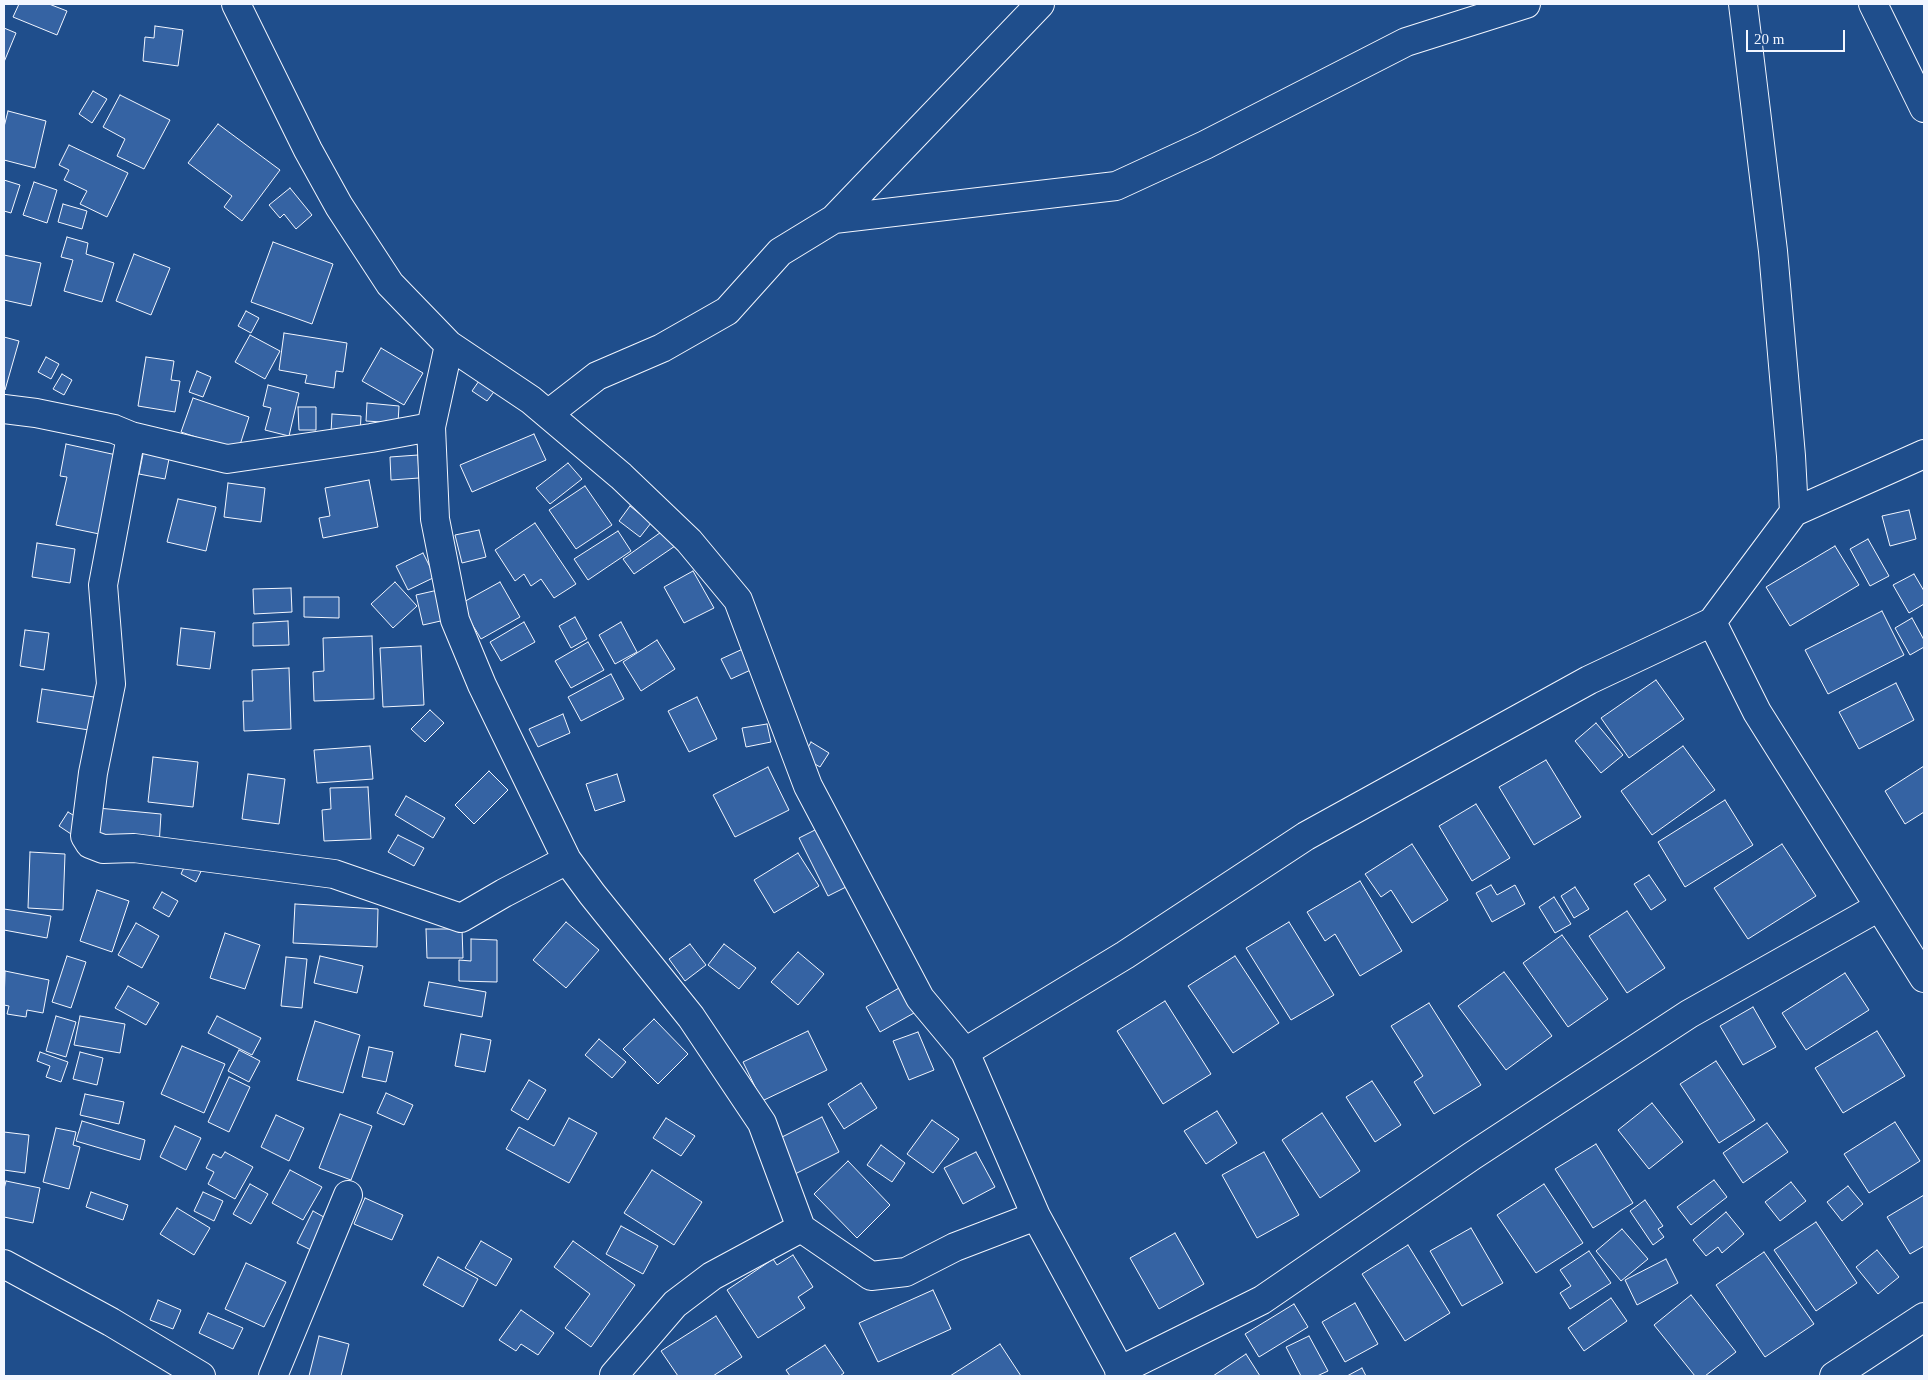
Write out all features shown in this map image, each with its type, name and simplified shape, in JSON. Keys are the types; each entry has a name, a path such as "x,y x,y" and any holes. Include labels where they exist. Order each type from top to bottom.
{"street":[{"path":"236,4 308,150 339,206 390,284 449,345 531,400 621,476 689,541 738,600 808,786 920,998 965,1052 1036,1216 1121,1374 1262,1300 1472,1156 1689,1014 1879,907"},
{"path":"548,414 596,376 662,348 727,312 780,252 834,219 1040,4"},
{"path":"834,219 1116,186 1205,145 1406,42 1526,4"},
{"path":"1743,4 1773,251 1791,456 1794,512"},
{"path":"1873,4 1924,108"},
{"path":"449,345 431,427 435,519 455,620 482,684 567,860 598,902 691,1017 762,1123 800,1228 871,1276 906,1272 955,1247 1036,1216"},
{"path":"4,409 36,413 114,429 131,436 226,459 371,438 431,427"},
{"path":"131,436 103,585 111,684 93,773 85,836 90,844 103,849 134,848 334,874 461,918 567,860"},
{"path":"965,1052 1124,955 1306,836 1589,680 1712,622 1794,512 1924,454"},
{"path":"1712,622 1757,712 1924,978"},
{"path":"273,1376 348,1196"},
{"path":"614,1375 675,1304 712,1276 800,1228"},
{"path":"4,1264 111,1322 201,1376"},
{"path":"1834,1376 1924,1317"}],"building":[{"path":"19,4 49,4 67,11 57,35 13,17"},
{"path":"155,26 183,30 178,66 143,61 145,37 154,38"},
{"path":"4,28 16,33 4,62"},
{"path":"93,91 107,99 92,123 79,114"},
{"path":"120,95 170,120 144,169 117,156 125,139 103,127"},
{"path":"8,111 46,121 35,168 4,160 4,127"},
{"path":"218,124 280,170 242,221 224,207 232,196 188,163"},
{"path":"69,145 128,173 107,217 80,204 87,191 64,180 69,170 59,165"},
{"path":"4,180 20,185 11,213 4,211"},
{"path":"34,182 57,190 47,223 23,215"},
{"path":"290,188 312,215 296,229 284,214 280,218 269,205"},
{"path":"63,204 87,211 82,229 58,222"},
{"path":"67,237 88,243 86,254 114,263 102,302 64,291 73,260 61,257"},
{"path":"273,242 333,264 312,324 251,302"},
{"path":"134,254 170,268 151,315 116,301"},
{"path":"4,255 41,263 31,306 4,300"},
{"path":"246,311 259,318 251,333 238,326"},
{"path":"284,333 347,343 343,372 336,371 334,388 305,383 307,375 279,370"},
{"path":"250,335 280,351 265,379 235,362"},
{"path":"4,337 19,341 5,390 4,390"},
{"path":"381,348 423,373 404,405 362,381"},
{"path":"46,357 59,364 51,379 38,372"},
{"path":"146,357 174,361 171,380 180,381 175,412 138,406"},
{"path":"197,371 211,377 203,397 189,392"},
{"path":"62,374 72,380 64,395 53,389"},
{"path":"481,378 496,389 487,401 472,391"},
{"path":"268,385 299,393 289,436 265,430 271,408 263,406"},
{"path":"193,398 249,417 238,451 181,432"},
{"path":"367,403 399,406 398,423 366,421"},
{"path":"298,407 316,407 316,430 299,430"},
{"path":"332,414 361,416 360,435 331,433"},
{"path":"534,434 546,460 472,492 460,465"},
{"path":"66,444 121,456 104,535 56,525 67,477 60,476"},
{"path":"144,449 170,454 165,479 139,474"},
{"path":"418,455 419,478 391,480 390,457"},
{"path":"568,463 582,479 550,504 536,488"},
{"path":"369,480 378,527 323,538 319,518 330,516 325,488"},
{"path":"228,483 265,488 261,522 224,517"},
{"path":"585,486 612,525 576,549 549,510"},
{"path":"178,499 216,507 206,551 167,542"},
{"path":"630,506 651,523 640,537 619,521"},
{"path":"1909,510 1916,539 1890,546 1882,516"},
{"path":"535,523 576,584 554,598 541,579 531,586 524,574 515,581 495,550"},
{"path":"479,530 486,557 462,563 455,535"},
{"path":"664,530 675,546 634,574 623,559"},
{"path":"618,531 631,551 588,580 574,559"},
{"path":"1868,539 1889,576 1870,586 1850,549"},
{"path":"37,543 75,549 70,583 32,577"},
{"path":"1835,546 1859,585 1790,626 1766,587"},
{"path":"423,553 435,577 408,590 396,566"},
{"path":"693,571 714,608 684,623 664,587"},
{"path":"1914,574 1924,591 1924,604 1909,613 1893,585"},
{"path":"395,582 417,606 393,628 371,604"},
{"path":"500,582 520,617 481,639 460,604"},
{"path":"291,588 292,612 254,614 253,589"},
{"path":"438,590 445,620 423,625 416,595"},
{"path":"304,597 339,597 339,618 304,617"},
{"path":"1882,611 1904,655 1828,694 1805,650"},
{"path":"575,617 587,639 571,648 559,626"},
{"path":"1912,618 1924,640 1924,647 1910,655 1895,628"},
{"path":"288,621 289,645 253,646 253,623"},
{"path":"524,622 535,642 501,661 490,642"},
{"path":"621,622 637,652 615,664 599,635"},
{"path":"181,628 215,632 210,669 177,665"},
{"path":"25,630 49,633 44,670 20,666"},
{"path":"372,636 374,699 314,701 313,672 324,671 323,638"},
{"path":"657,640 675,669 641,691 623,662"},
{"path":"588,642 604,670 571,688 555,661"},
{"path":"421,646 424,705 383,707 380,648"},
{"path":"745,648 755,668 731,679 721,659"},
{"path":"289,668 291,729 244,731 243,701 253,701 252,670"},
{"path":"611,674 624,699 581,721 568,697"},
{"path":"1656,680 1684,719 1629,758 1601,718"},
{"path":"1896,683 1914,720 1859,749 1839,712"},
{"path":"42,689 94,697 89,730 37,722"},
{"path":"697,697 717,739 689,752 668,711"},
{"path":"430,710 444,723 425,742 411,729"},
{"path":"563,714 570,733 538,747 529,729"},
{"path":"1596,723 1623,755 1601,773 1575,741"},
{"path":"767,724 771,742 746,747 742,728"},
{"path":"811,742 829,753 820,767 803,757"},
{"path":"370,746 373,779 317,783 314,750"},
{"path":"1683,746 1715,790 1652,835 1621,791"},
{"path":"153,757 198,762 193,807 148,802"},
{"path":"1546,760 1581,817 1534,845 1499,787"},
{"path":"1924,766 1924,812 1905,824 1885,791"},
{"path":"768,767 789,810 735,837 713,795"},
{"path":"489,771 508,790 474,824 455,805"},
{"path":"248,774 285,779 279,824 242,819"},
{"path":"617,774 625,801 595,811 586,784"},
{"path":"368,787 371,839 324,841 322,810 331,809 330,788"},
{"path":"406,796 445,818 433,838 395,815"},
{"path":"1725,800 1753,845 1685,887 1658,842"},
{"path":"1476,804 1510,858 1472,881 1439,826"},
{"path":"98,808 161,814 159,846 95,840"},
{"path":"68,812 83,821 74,836 59,826"},
{"path":"817,829 846,887 828,896 799,838"},
{"path":"398,835 424,848 414,866 388,852"},
{"path":"1412,844 1448,900 1412,923 1391,890 1381,897 1365,874"},
{"path":"1782,844 1816,896 1748,939 1714,888"},
{"path":"30,852 65,854 63,910 28,908"},
{"path":"798,853 819,886 774,913 754,880"},
{"path":"189,857 204,865 196,882 181,874"},
{"path":"1649,875 1666,900 1651,910 1634,884"},
{"path":"1360,881 1402,951 1360,976 1335,934 1325,941 1307,912"},
{"path":"1491,885 1497,895 1515,885 1525,904 1492,922 1476,893"},
{"path":"1575,887 1589,909 1574,918 1561,896"},
{"path":"97,890 129,901 112,952 80,941"},
{"path":"162,892 178,901 169,917 153,908"},
{"path":"1554,897 1571,924 1555,933 1539,907"},
{"path":"295,904 378,909 377,947 293,943"},
{"path":"4,909 51,916 47,938 4,930"},
{"path":"1627,911 1665,968 1627,993 1589,936"},
{"path":"566,922 599,950 566,988 533,960"},
{"path":"1289,922 1334,995 1291,1020 1246,948"},
{"path":"136,923 159,936 142,968 118,955"},
{"path":"426,929 462,929 463,958 427,958"},
{"path":"225,933 260,945 245,989 210,978"},
{"path":"1562,935 1608,999 1568,1027 1523,963"},
{"path":"471,939 497,940 497,982 459,981 459,960 471,961"},
{"path":"690,944 706,965 685,981 669,959"},
{"path":"724,944 756,968 739,989 708,965"},
{"path":"798,952 824,974 798,1005 771,982"},
{"path":"67,956 86,962 71,1008 52,1002"},
{"path":"320,956 363,966 357,993 314,983"},
{"path":"1235,956 1279,1023 1233,1053 1188,986"},
{"path":"286,957 307,959 302,1008 281,1006"},
{"path":"5,971 49,980 43,1013 27,1010 26,1017 7,1014 9,1006 4,1005"},
{"path":"1504,972 1552,1036 1506,1070 1458,1006"},
{"path":"1845,973 1869,1010 1806,1050 1782,1013"},
{"path":"429,982 486,992 482,1017 424,1006"},
{"path":"128,986 159,1003 146,1025 115,1008"},
{"path":"899,988 914,1013 880,1032 866,1007"},
{"path":"1165,1001 1211,1074 1163,1104 1117,1031"},
{"path":"1429,1003 1481,1085 1434,1114 1414,1082 1423,1076 1391,1026"},
{"path":"1753,1007 1776,1047 1743,1065 1720,1026"},
{"path":"56,1016 76,1022 66,1057 46,1051"},
{"path":"80,1016 125,1024 120,1053 74,1045"},
{"path":"217,1016 261,1038 252,1055 208,1033"},
{"path":"654,1019 688,1054 658,1084 623,1049"},
{"path":"315,1021 360,1035 343,1093 297,1080"},
{"path":"808,1031 827,1070 762,1101 743,1062"},
{"path":"1877,1031 1905,1076 1843,1113 1815,1068"},
{"path":"918,1032 934,1070 909,1080 893,1041"},
{"path":"461,1034 491,1040 485,1072 455,1066"},
{"path":"599,1039 626,1062 612,1078 585,1055"},
{"path":"182,1046 225,1064 204,1113 161,1094"},
{"path":"369,1047 393,1052 386,1082 362,1077"},
{"path":"239,1050 260,1061 249,1082 228,1071"},
{"path":"40,1052 68,1062 61,1082 46,1077 50,1066 37,1061"},
{"path":"80,1052 103,1058 97,1085 73,1079"},
{"path":"1716,1061 1755,1120 1719,1143 1680,1084"},
{"path":"229,1077 250,1087 229,1132 208,1122"},
{"path":"529,1080 546,1090 528,1120 511,1110"},
{"path":"1372,1081 1401,1125 1375,1142 1346,1097"},
{"path":"861,1083 877,1108 844,1129 828,1104"},
{"path":"386,1093 413,1105 404,1125 377,1113"},
{"path":"85,1094 124,1102 119,1124 80,1115"},
{"path":"1652,1103 1683,1142 1649,1169 1618,1130"},
{"path":"1217,1111 1237,1143 1206,1164 1184,1131"},
{"path":"1322,1113 1360,1171 1320,1198 1282,1140"},
{"path":"340,1114 372,1126 351,1180 319,1168"},
{"path":"276,1115 304,1128 289,1161 261,1147"},
{"path":"822,1117 839,1152 793,1175 776,1140"},
{"path":"569,1118 597,1133 569,1183 506,1149 519,1127 554,1146"},
{"path":"666,1118 695,1136 681,1156 653,1138"},
{"path":"932,1120 959,1139 933,1173 907,1154"},
{"path":"82,1121 145,1140 140,1160 76,1141"},
{"path":"1895,1122 1920,1161 1869,1193 1844,1154"},
{"path":"1767,1123 1788,1152 1743,1183 1723,1153"},
{"path":"175,1126 201,1138 186,1170 160,1157"},
{"path":"56,1128 76,1132 73,1145 80,1147 69,1189 43,1182"},
{"path":"4,1132 29,1135 25,1173 4,1170"},
{"path":"1596,1144 1633,1203 1593,1228 1555,1169"},
{"path":"881,1145 905,1163 892,1182 867,1165"},
{"path":"225,1152 253,1167 235,1199 208,1184 214,1172 206,1168 213,1154 221,1158"},
{"path":"976,1152 995,1187 963,1204 944,1168"},
{"path":"1264,1152 1299,1215 1257,1238 1222,1175"},
{"path":"848,1161 890,1205 857,1238 814,1194"},
{"path":"290,1170 322,1187 303,1220 272,1203"},
{"path":"652,1170 702,1202 674,1245 624,1213"},
{"path":"1714,1180 1727,1197 1691,1225 1677,1207"},
{"path":"6,1181 40,1188 33,1223 4,1217 4,1189"},
{"path":"1791,1182 1806,1201 1780,1221 1765,1202"},
{"path":"250,1184 268,1194 251,1224 233,1214"},
{"path":"1544,1184 1583,1243 1536,1273 1497,1215"},
{"path":"1848,1186 1863,1204 1842,1221 1827,1202"},
{"path":"91,1192 128,1205 123,1220 86,1207"},
{"path":"203,1192 223,1201 214,1221 194,1211"},
{"path":"1924,1195 1924,1246 1910,1254 1887,1217"},
{"path":"365,1198 403,1215 392,1240 354,1224"},
{"path":"1645,1200 1663,1226 1658,1229 1664,1237 1653,1245 1630,1211"},
{"path":"177,1208 210,1228 194,1255 160,1234"},
{"path":"313,1211 331,1221 315,1252 297,1243"},
{"path":"1726,1212 1744,1234 1722,1253 1718,1247 1706,1256 1693,1240"},
{"path":"1816,1222 1857,1283 1816,1311 1774,1250"},
{"path":"621,1226 658,1246 643,1274 606,1254"},
{"path":"1471,1228 1503,1283 1462,1306 1430,1251"},
{"path":"1622,1229 1648,1259 1621,1281 1596,1251"},
{"path":"1175,1233 1204,1284 1159,1309 1130,1258"},
{"path":"481,1241 512,1259 496,1286 465,1268"},
{"path":"573,1241 635,1285 591,1347 565,1328 590,1294 554,1267"},
{"path":"1408,1245 1450,1313 1405,1341 1362,1274"},
{"path":"1877,1250 1899,1277 1878,1294 1856,1267"},
{"path":"1589,1251 1611,1283 1570,1309 1560,1293 1571,1286 1560,1270"},
{"path":"1764,1252 1814,1324 1765,1357 1716,1285"},
{"path":"793,1255 813,1287 798,1297 805,1308 758,1338 727,1290 773,1259 777,1265"},
{"path":"438,1257 478,1279 463,1307 423,1285"},
{"path":"1666,1259 1678,1283 1637,1305 1625,1280"},
{"path":"246,1263 286,1282 264,1327 225,1309"},
{"path":"933,1290 951,1329 878,1362 859,1323"},
{"path":"1691,1295 1736,1352 1705,1376 1695,1376 1654,1325"},
{"path":"1611,1298 1627,1321 1584,1351 1568,1328"},
{"path":"158,1300 181,1310 173,1329 150,1320"},
{"path":"1355,1303 1378,1344 1345,1362 1322,1322"},
{"path":"1294,1304 1308,1327 1259,1357 1245,1334"},
{"path":"521,1310 554,1333 538,1355 521,1344 516,1351 499,1340"},
{"path":"208,1313 243,1328 233,1349 199,1333"},
{"path":"716,1316 742,1357 713,1376 678,1376 661,1351"},
{"path":"319,1336 349,1344 341,1376 309,1376"},
{"path":"1309,1336 1328,1371 1317,1376 1301,1376 1286,1347"},
{"path":"1000,1344 1021,1376 950,1376"},
{"path":"825,1345 844,1373 840,1376 790,1376 786,1370"},
{"path":"1246,1354 1260,1376 1213,1376"},
{"path":"1362,1368 1366,1376 1347,1376"}]}
